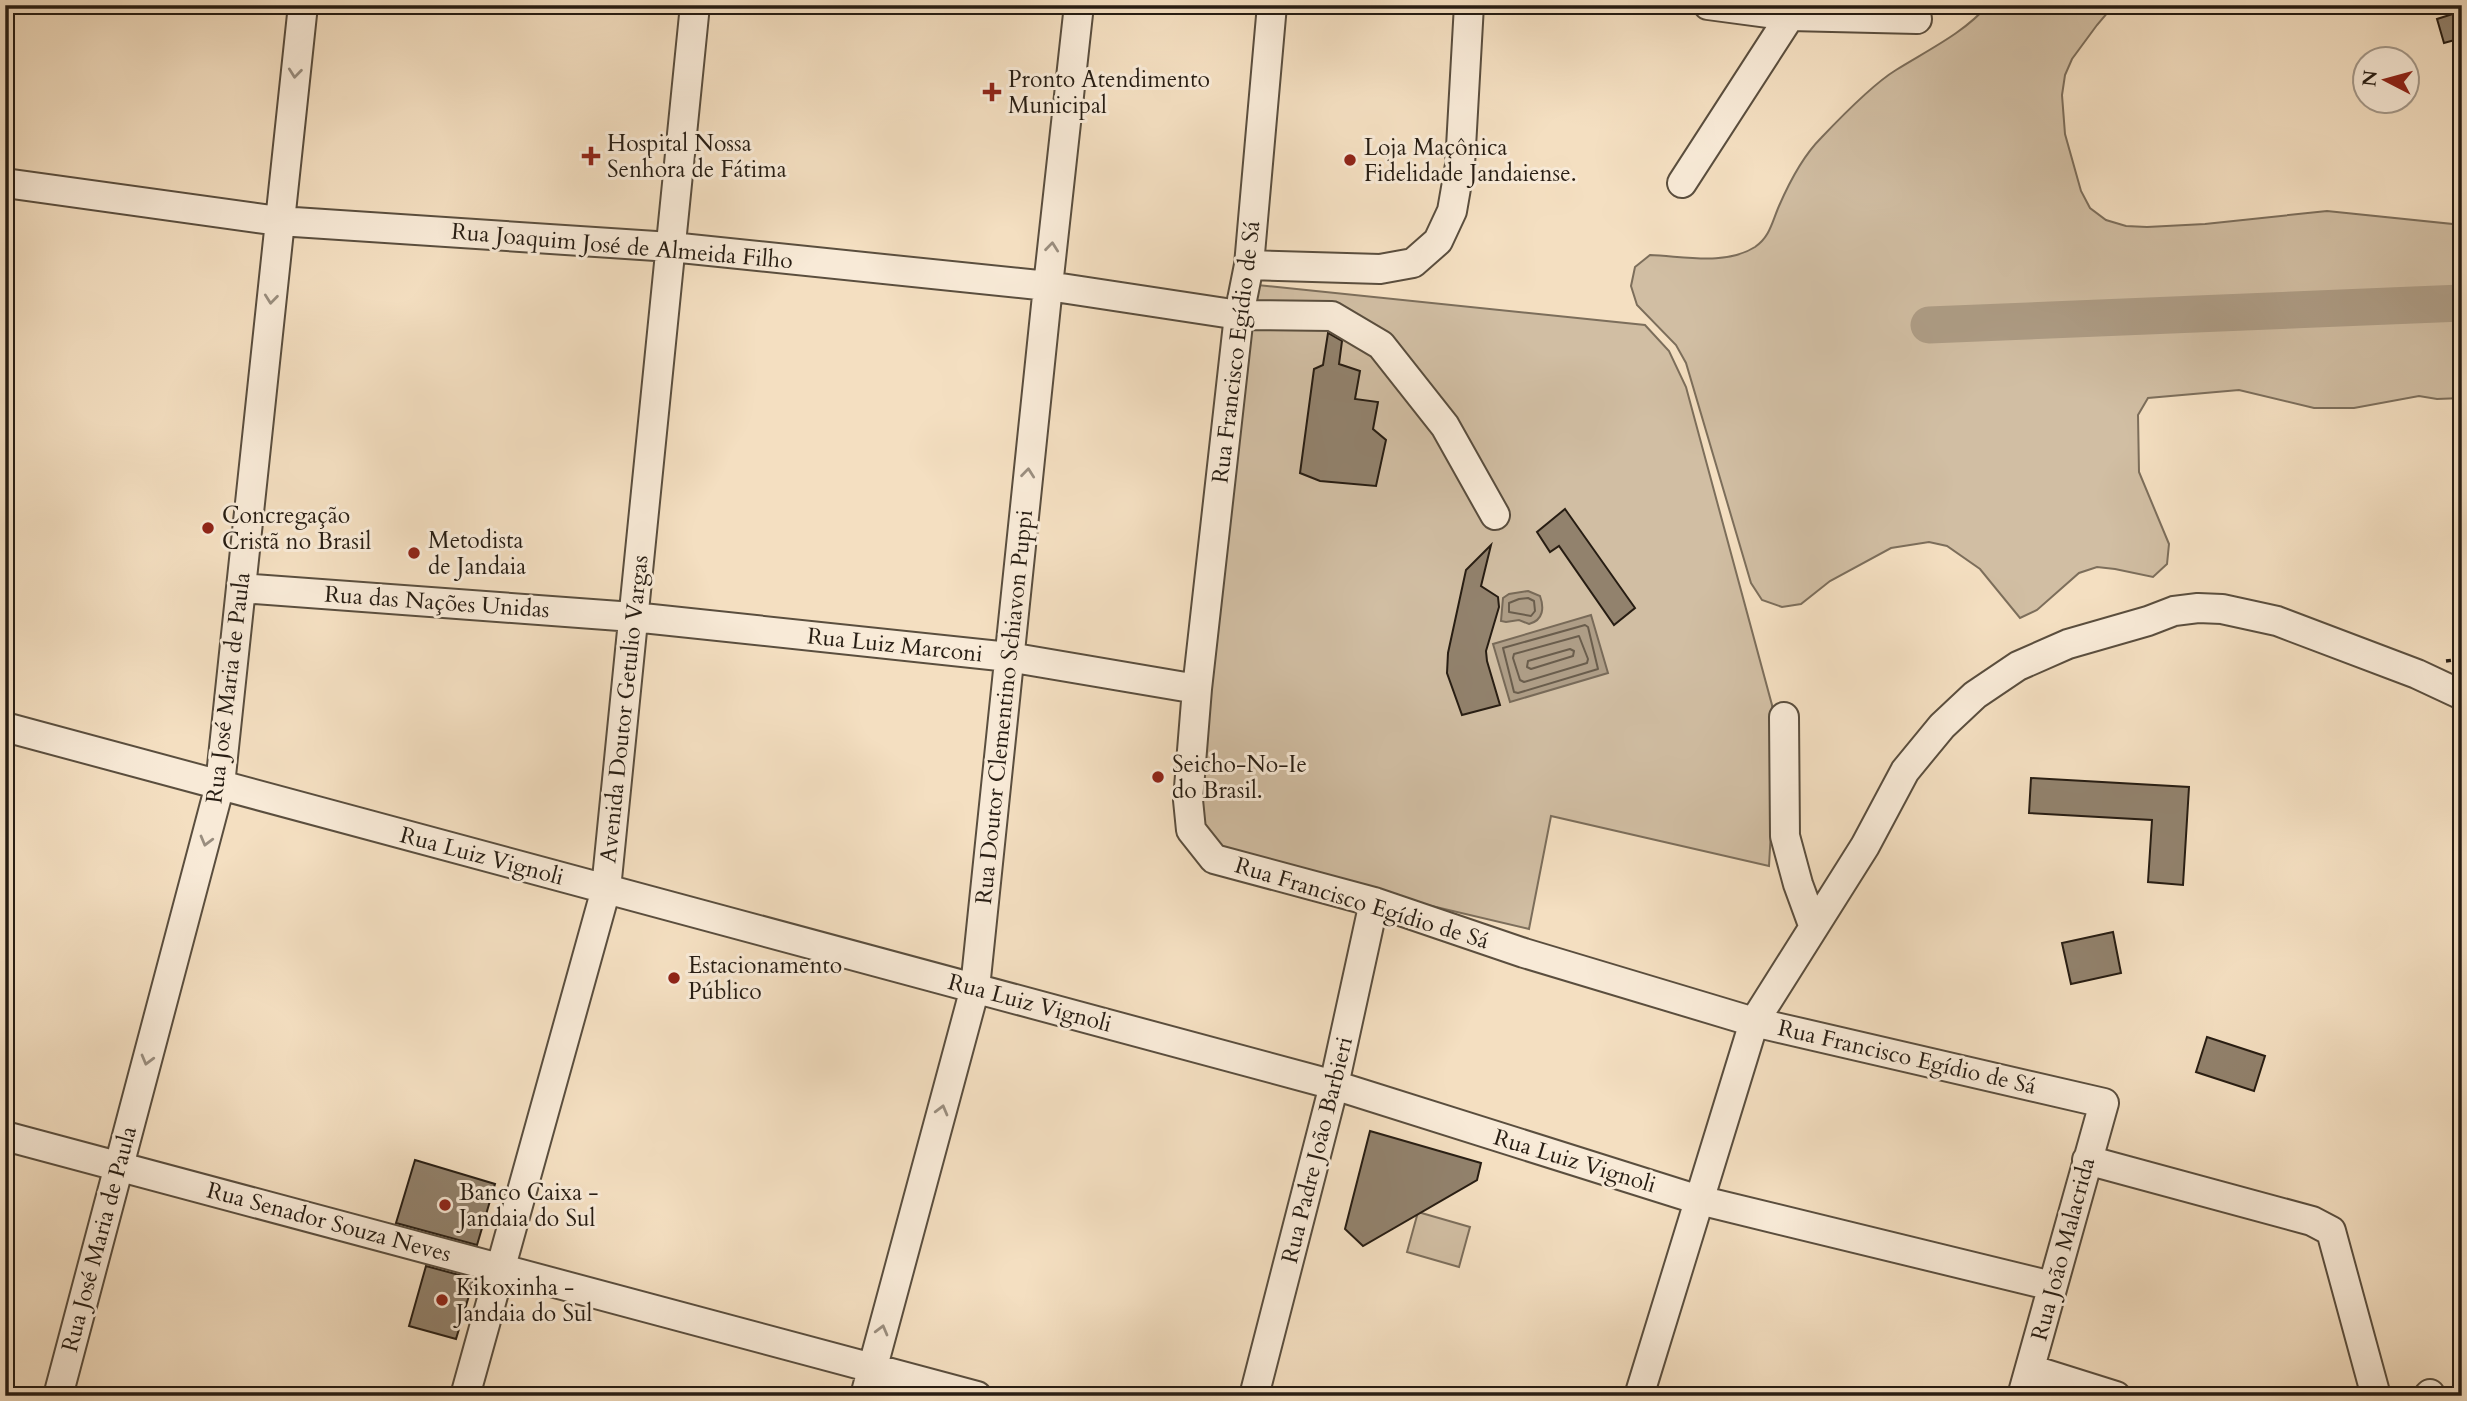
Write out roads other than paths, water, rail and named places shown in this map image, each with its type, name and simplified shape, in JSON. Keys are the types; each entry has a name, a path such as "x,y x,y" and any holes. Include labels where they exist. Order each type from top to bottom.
{"street":[{"name":"Rua José Maria de Paula","path":"58,1396 220,785 303,5"},
{"name":"Avenida Doutor Getulio Vargas","path":"465,1396 606,889 695,5"},
{"name":"Rua Doutor Clementino Schiavon Puppi","path":"868,1382 975,988 1079,5"},
{"name":"Rua Francisco Egídio de Sá","path":"1272,5 1249,265 1239,315 1197,689 1188,800 1191,830 1214,859 1374,902 1524,953 1754,1022 2104,1103"},
{"path":"1249,265 1380,270 1413,262 1438,241 1452,211 1460,165 1469,5"},
{"path":"1708,5 1790,16 1917,19"},
{"path":"1682,183 1790,16"},
{"name":"Rua Joaquim José de Almeida Filho","path":"5,183 279,221 671,247 1048,286 1239,315 1332,316 1381,345 1445,426 1495,515"},
{"name":"Rua das Nações Unidas","path":"241,588 633,617"},
{"path":"1639,1396 1754,1022 1865,846 1905,771 1941,726 1975,695 2018,666 2068,644 2175,611 2198,608 2222,609 2277,621 2417,674 2462,695"},
{"name":"Rua Luiz Marconi","path":"633,617 1009,657 1197,689"},
{"path":"1784,717 1784,836 1813,925"},
{"name":"Rua Luiz Vignoli","path":"5,727 1334,1085 1699,1200 2052,1286"},
{"name":"Rua Padre João Barbieri","path":"1254,1396 1334,1085 1374,902"},
{"name":"Rua João Malacrida","path":"2026,1383 2104,1103"},
{"name":"Rua Senador Souza Neves","path":"5,1136 500,1267 868,1382 977,1396"},
{"path":"2087,1160 2312,1221 2330,1231 2375,1396"},
{"path":"2026,1383 2116,1396"}],"water":[{"path":"1528,591 1540,596 1542,609 1538,619 1529,624 1519,620 1501,621 1503,598 1509,594"},
{"path":"1591,615 1608,673 1510,702 1493,644"}],"waterway":[{"path":"1929,325 2462,303"}],"place":[{"name":"Pronto Atendimento Municipal","path":"992,92"},
{"name":"Hospital Nossa Senhora de Fátima","path":"591,156"},
{"name":"Loja Maçônica Fidelidade Jandaiense.","path":"1350,160"},
{"name":"Concregação Cristã no Brasil","path":"208,528"},
{"name":"Metodista de Jandaia","path":"414,553"},
{"name":"Seicho-No-Ie do Brasil.","path":"1158,777"},
{"name":"Estacionamento Público","path":"674,978"},
{"name":"Banco Caixa - Jandaia do Sul","path":"445,1205"},
{"name":"Kikoxinha - Jandaia do Sul","path":"442,1300"}]}
